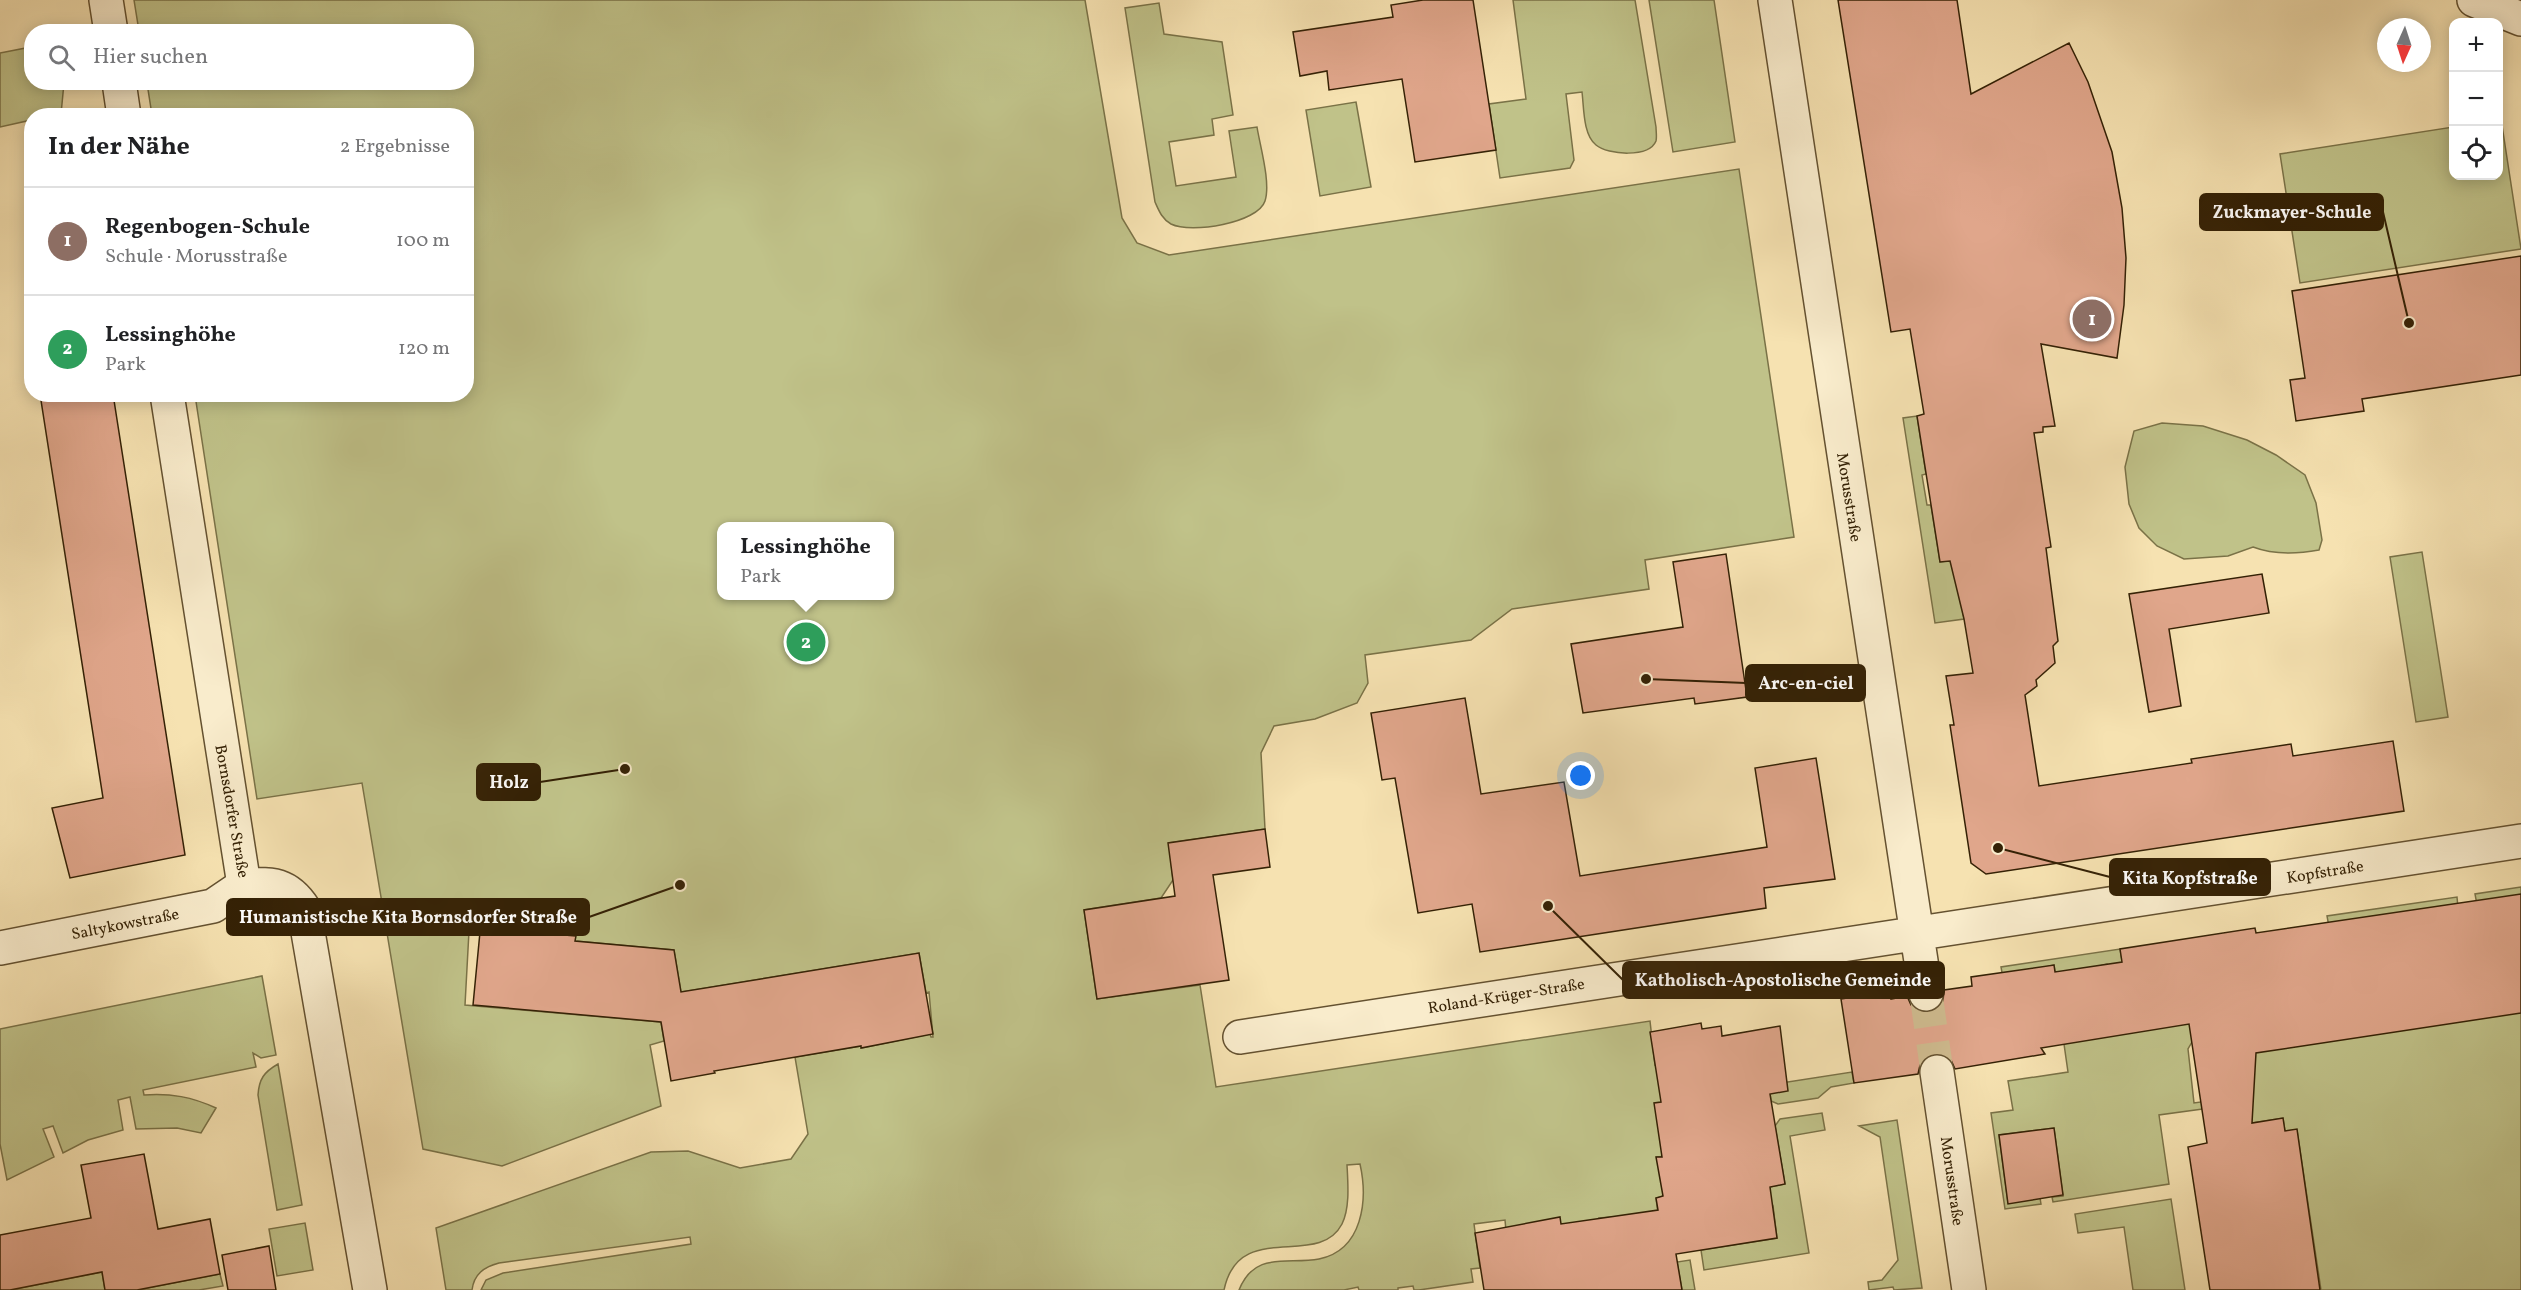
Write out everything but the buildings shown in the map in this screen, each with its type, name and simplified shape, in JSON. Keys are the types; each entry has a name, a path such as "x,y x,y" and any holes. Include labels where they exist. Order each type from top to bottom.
{"street":[{"path":"106,0 110,24"},
{"name":"Morusstraße","path":"1775,0 1926,994"},
{"path":"2474,0 2521,20"},
{"path":"120,90 123,108"},
{"name":"Bornsdorfer Straße","path":"168,402 244,885 269,884 287,891 297,898 304,909 370,1290"},
{"name":"Kopfstraße","path":"1915,933 2521,841"},
{"name":"Saltykowstraße","path":"0,948 213,906 244,885"},
{"name":"Roland-Krüger-Straße","path":"1240,1036 1915,933"},
{"name":"Morusstraße","path":"1937,1072 1969,1290"}],"green space":[{"path":"134,0 1085,0 1122,218 1137,243 1169,255 1739,169 1794,537 1645,560 1649,589 1512,609 1471,640 1365,655 1368,683 1357,703 1315,719 1274,726 1261,753 1265,829 1169,843 1173,880 1161,898 1084,910 1097,999 1200,985 1216,1087 1650,1021 1655,1065 1660,1064 1668,1156 1657,1157 1668,1195 1656,1198 1658,1214 1599,1218 1600,1223 1506,1231 1505,1220 1474,1224 1480,1268 1471,1269 1473,1282 1419,1290 1414,1290 1413,1286 1398,1288 1398,1290 1359,1290 1358,1287 1344,1290 1239,1290 1246,1277 1263,1264 1319,1259 1334,1254 1345,1245 1359,1222 1362,1208 1360,1164 1347,1165 1348,1196 1345,1218 1331,1237 1316,1244 1262,1250 1245,1256 1232,1268 1224,1290 481,1290 486,1280 503,1273 691,1244 690,1237 499,1263 481,1272 472,1290 446,1290 436,1228 651,1152 688,1151 740,1168 791,1159 808,1134 795,1057 861,1046 862,1048 930,1034 933,1037 929,992 926,993 919,953 681,992 674,950 575,941 575,936 507,930 506,934 469,931 465,1005 661,1022 664,1041 650,1045 661,1106 502,1166 423,1149 362,783 257,799 196,402 474,402 474,108 151,108 148,90 474,90 474,24 138,24"},
{"path":"1513,0 1635,0 1656,127 1656,141 1652,146 1637,152 1618,153 1596,145 1586,128 1582,92 1566,94 1574,160 1570,168 1500,178 1489,104 1526,99"},
{"path":"1649,0 1714,0 1735,142 1673,152"},
{"path":"1159,3 1164,34 1222,42 1233,115 1212,119 1214,135 1169,142 1176,186 1236,177 1229,131 1257,127 1267,193 1260,209 1237,221 1208,227 1180,227 1165,220 1155,202 1125,8"},
{"path":"24,48 24,90 63,90 62,108 24,108 24,122 0,127 0,53"},
{"path":"1356,102 1371,187 1320,196 1306,110"},
{"path":"2449,128 2449,180 2503,180 2503,132 2521,249 2300,283 2280,154"},
{"path":"1917,416 1926,474 1922,475 1927,505 1931,505 1940,562 1955,560 1964,619 1935,623 1903,418"},
{"path":"2162,423 2203,426 2247,440 2276,455 2305,475 2316,503 2322,540 2319,550 2286,553 2253,547 2228,556 2184,559 2157,546 2139,528 2129,504 2125,467 2134,431"},
{"path":"2422,552 2448,717 2416,722 2390,557"},
{"path":"2521,887 2521,899 2477,905 2475,894"},
{"path":"2457,897 2458,908 2329,927 2327,916"},
{"path":"2120,949 2124,973 2107,964 2056,977 2054,965 2003,978 2001,967"},
{"path":"262,976 276,1055 261,1058 253,1053 256,1067 143,1090 144,1095 181,1097 216,1108 201,1133 177,1128 136,1129 130,1097 118,1100 123,1130 88,1140 63,1153 53,1126 43,1129 54,1157 7,1180 0,1144 0,1029"},
{"path":"2521,980 2521,1290 2321,1290 2297,1130 2285,1131 2283,1118 2252,1123 2210,1108 2159,1115 2169,1184 2053,1202 2052,1197 2063,1196 2054,1128 1999,1135 2008,1203 2040,1198 2041,1204 2005,1209 1991,1113 2013,1110 2008,1081 2068,1072 2064,1044 2200,1004 2192,1042 2188,1049 2194,1103 2244,1096 2230,1000"},
{"path":"278,1064 302,1205 277,1210 258,1095 263,1076"},
{"path":"1852,1072 1854,1083 1831,1087 1818,1098 1778,1104 1771,1101 1769,1085"},
{"path":"1822,1113 1825,1130 1790,1136 1809,1253 1704,1270 1701,1250 1777,1238 1773,1206 1764,1188 1785,1184 1775,1126 1780,1119"},
{"path":"1897,1120 1922,1288 1894,1290 1893,1287 1869,1290 1868,1282 1882,1280 1898,1260 1880,1137 1859,1126"},
{"path":"2171,1199 2185,1290 2133,1290 2124,1227 2078,1233 2075,1214"},
{"path":"305,1223 313,1270 277,1276 269,1229"},
{"path":"1690,1260 1695,1290 1682,1290 1677,1262"},
{"path":"102,1272 105,1290 10,1290"},
{"path":"220,1274 223,1286 199,1290 137,1290"}],"tunnel":[{"path":"1926,994 1937,1072"}],"place":[{"name":"Regenbogen-Schule","path":"2092,319"},
{"name":"Zuckmayer-Schule","path":"2409,323"},
{"name":"Lessinghöhe","path":"806,642"},
{"name":"Arc-en-ciel","path":"1646,679"},
{"name":"Holz","path":"625,769"},
{"name":"Kita Kopfstraße","path":"1998,848"},
{"name":"Humanistische Kita Bornsdorfer Straße","path":"680,885"},
{"name":"Katholisch-Apostolische Gemeinde","path":"1548,906"}]}
